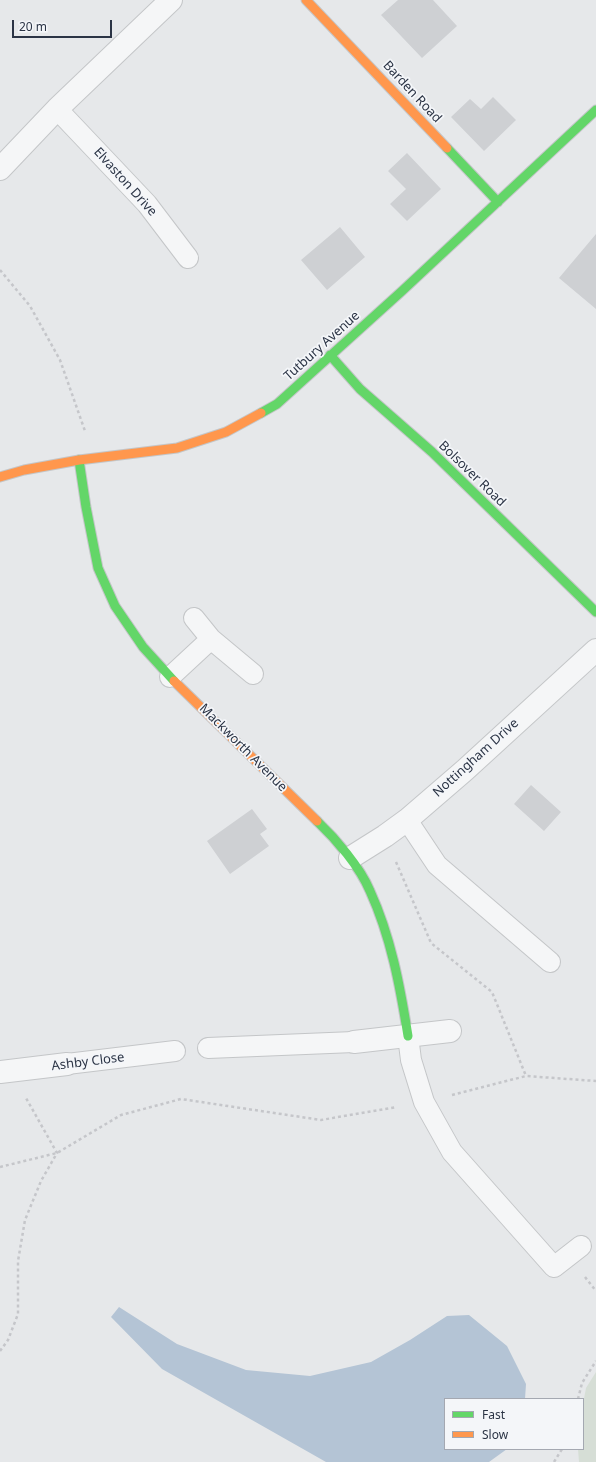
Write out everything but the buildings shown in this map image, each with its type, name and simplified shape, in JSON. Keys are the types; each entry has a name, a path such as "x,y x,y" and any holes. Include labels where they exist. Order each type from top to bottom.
{"street":[{"path":"0,169 58,109 171,0"},
{"name":"Barden Road","path":"306,0 498,202"},
{"name":"Tutbury Avenue","path":"0,477 24,470 80,460 176,448 226,432 277,404 402,291 596,110"},
{"name":"Bolsover Road","path":"330,355 360,389 432,452 596,612"},
{"name":"Mackworth Avenue","path":"80,460 86,507 98,568 115,606 143,647 170,677 322,826 350,858 370,890 389,941 401,990 408,1036"},
{"name":"Nottingham Drive","path":"350,858 407,820 465,770 596,650"},
{"path":"354,1042 450,1032"},
{"name":"Ashby Close","path":"6,1072 67,1064"}],"lane":[{"name":"Elvaston Drive","path":"58,109 147,204 188,258"},
{"path":"194,618 211,639 253,674"},
{"path":"170,677 211,639"},
{"path":"407,820 438,865 550,962"},
{"path":"408,1036 412,1060 424,1102 452,1152 554,1267 581,1246"},
{"path":"208,1048 354,1042"},
{"name":"Ashby Close","path":"67,1064 176,1051"}],"path":[{"path":"0,270 30,306 60,360 95,459"},
{"path":"385,836 431,943 492,992 526,1076"},
{"path":"6,1072 57,1153"},
{"path":"0,1167 57,1153 121,1115 181,1099 321,1120 424,1102 526,1076 596,1081"},
{"path":"0,1351 8,1340 18,1314 18,1261 25,1220 41,1181 57,1153"},
{"path":"578,1398 582,1383 596,1361"},
{"path":"554,1462 561,1450"}],"shaded area":[{"path":"596,1372 596,1462 579,1462 578,1450 584,1450 584,1399 586,1388"}],"water":[{"path":"119,1307 177,1344 246,1370 310,1376 371,1362 410,1340 447,1316 469,1315 507,1346 526,1384 525,1398 444,1398 444,1450 506,1450 489,1462 326,1462 162,1369 111,1317"}],"traffic: fast":[{"path":"261,413 277,404 402,291 596,110"},
{"path":"447,148 498,202"},
{"path":"330,355 360,389 432,452 596,612"},
{"path":"79,460 86,507 98,568 115,606 143,647 174,681"},
{"path":"317,821 347,854 360,872 370,891 384,926 394,962 408,1036"}],"traffic: slow":[{"path":"306,0 447,148"},
{"path":"0,477 24,470 79,460 177,448 226,432 261,413"},
{"path":"174,681 317,821"}]}
